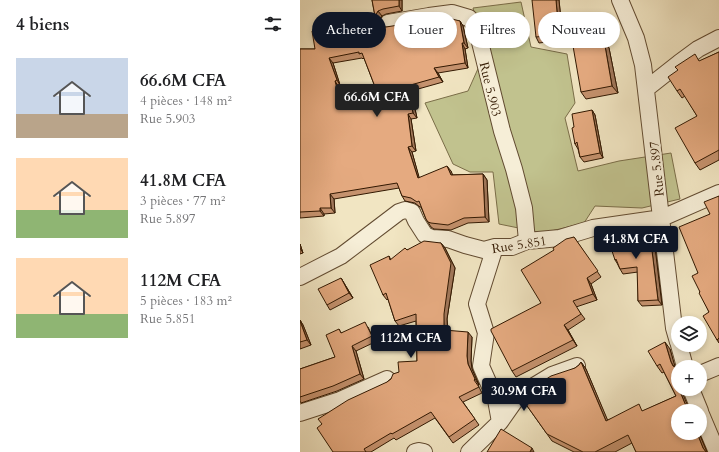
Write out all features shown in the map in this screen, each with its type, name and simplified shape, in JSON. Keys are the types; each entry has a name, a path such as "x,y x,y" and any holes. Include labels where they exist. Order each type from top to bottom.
{"street":[{"name":"Rue 5.897","path":"620,0 636,38 643,65 673,316"},
{"name":"Rue 5.903","path":"388,23 452,13 469,18 476,26 502,131 524,208 527,241"},
{"path":"646,89 698,49 719,38"},
{"name":"Rue 5.851","path":"300,277 341,256 387,220 405,210 412,212 425,236 448,239 465,246 484,250 495,247 512,247 527,241 560,238 593,228 662,218 719,193"},
{"path":"495,247 477,304 486,333 481,366 496,400 500,422"},
{"path":"469,452 500,422 519,395 552,375 577,366"},
{"path":"707,371 719,366"},
{"path":"300,413 340,400 387,379"},
{"path":"707,428 717,452"},
{"path":"415,452 424,452"}],"green space":[{"path":"521,2 523,12 474,12 473,8"},
{"path":"530,42 531,47 567,54 575,103 565,118 578,171 619,161 671,153 680,199 642,208 595,206 584,223 543,233 499,224 493,172 470,172 453,164 425,103 468,91 485,53 484,48 530,48"}],"building":[{"path":"372,0 399,0 399,6 374,12"},
{"path":"532,0 556,0 557,12 538,12 538,37 536,37"},
{"path":"457,20 460,21 464,43 462,43 465,63 434,68 439,77 407,86 413,113 408,114 412,146 408,147 418,178 447,166 451,175 483,174 485,217 464,218 448,225 428,222 419,201 417,202 411,198 402,196 397,183 330,194 331,208 320,208 320,211 300,212 300,49 386,48 386,27 394,26 394,48 457,48","holes":["359,52 359,54 362,53 377,92 371,93 371,97 341,103 335,81 337,80 329,58"]},
{"path":"573,48 605,48 612,86 581,92"},
{"path":"719,52 719,150 695,163 675,128 697,116 680,89 677,91 668,77 678,70 675,67 695,54 699,61"},
{"path":"592,110 600,153 580,157 577,142 575,144 572,128 574,127 572,114"},
{"path":"719,196 719,338 717,340 707,323 707,316 703,316 709,312 692,276 698,273 679,227 710,214 704,202"},
{"path":"622,228 626,238 650,234 658,300 638,301 637,267 620,269 616,259 615,260 605,230"},
{"path":"574,237 598,271 587,278 593,294 573,301 581,314 564,325 573,340 512,371 491,329 541,303 521,270 554,250 553,248 566,239"},
{"path":"424,241 441,243 451,263 444,314 444,330 468,332 468,364 475,379 474,380 479,387 459,397 475,419 449,437 431,412 364,449 366,452 333,452 317,428 322,424 318,419 348,400 387,382 391,379 393,374 399,372 398,362 417,361 416,314 395,321 386,293 383,295 370,265 389,256 390,260 405,248 407,250"},
{"path":"341,278 349,293 327,305 318,289"},
{"path":"300,321 307,340 300,342"},
{"path":"365,322 372,336 352,346 360,374 333,386 300,397 300,369 335,357 326,335 339,329 341,333"},
{"path":"665,342 671,362 671,386 660,364 657,366 648,351"},
{"path":"581,362 606,421 639,404 642,411 676,396 682,396 685,404 671,404 671,440 700,440 706,452 636,452 628,435 595,452 583,452 547,434 520,396 551,376 575,368"},
{"path":"501,429 532,448 530,452 487,452"}]}
